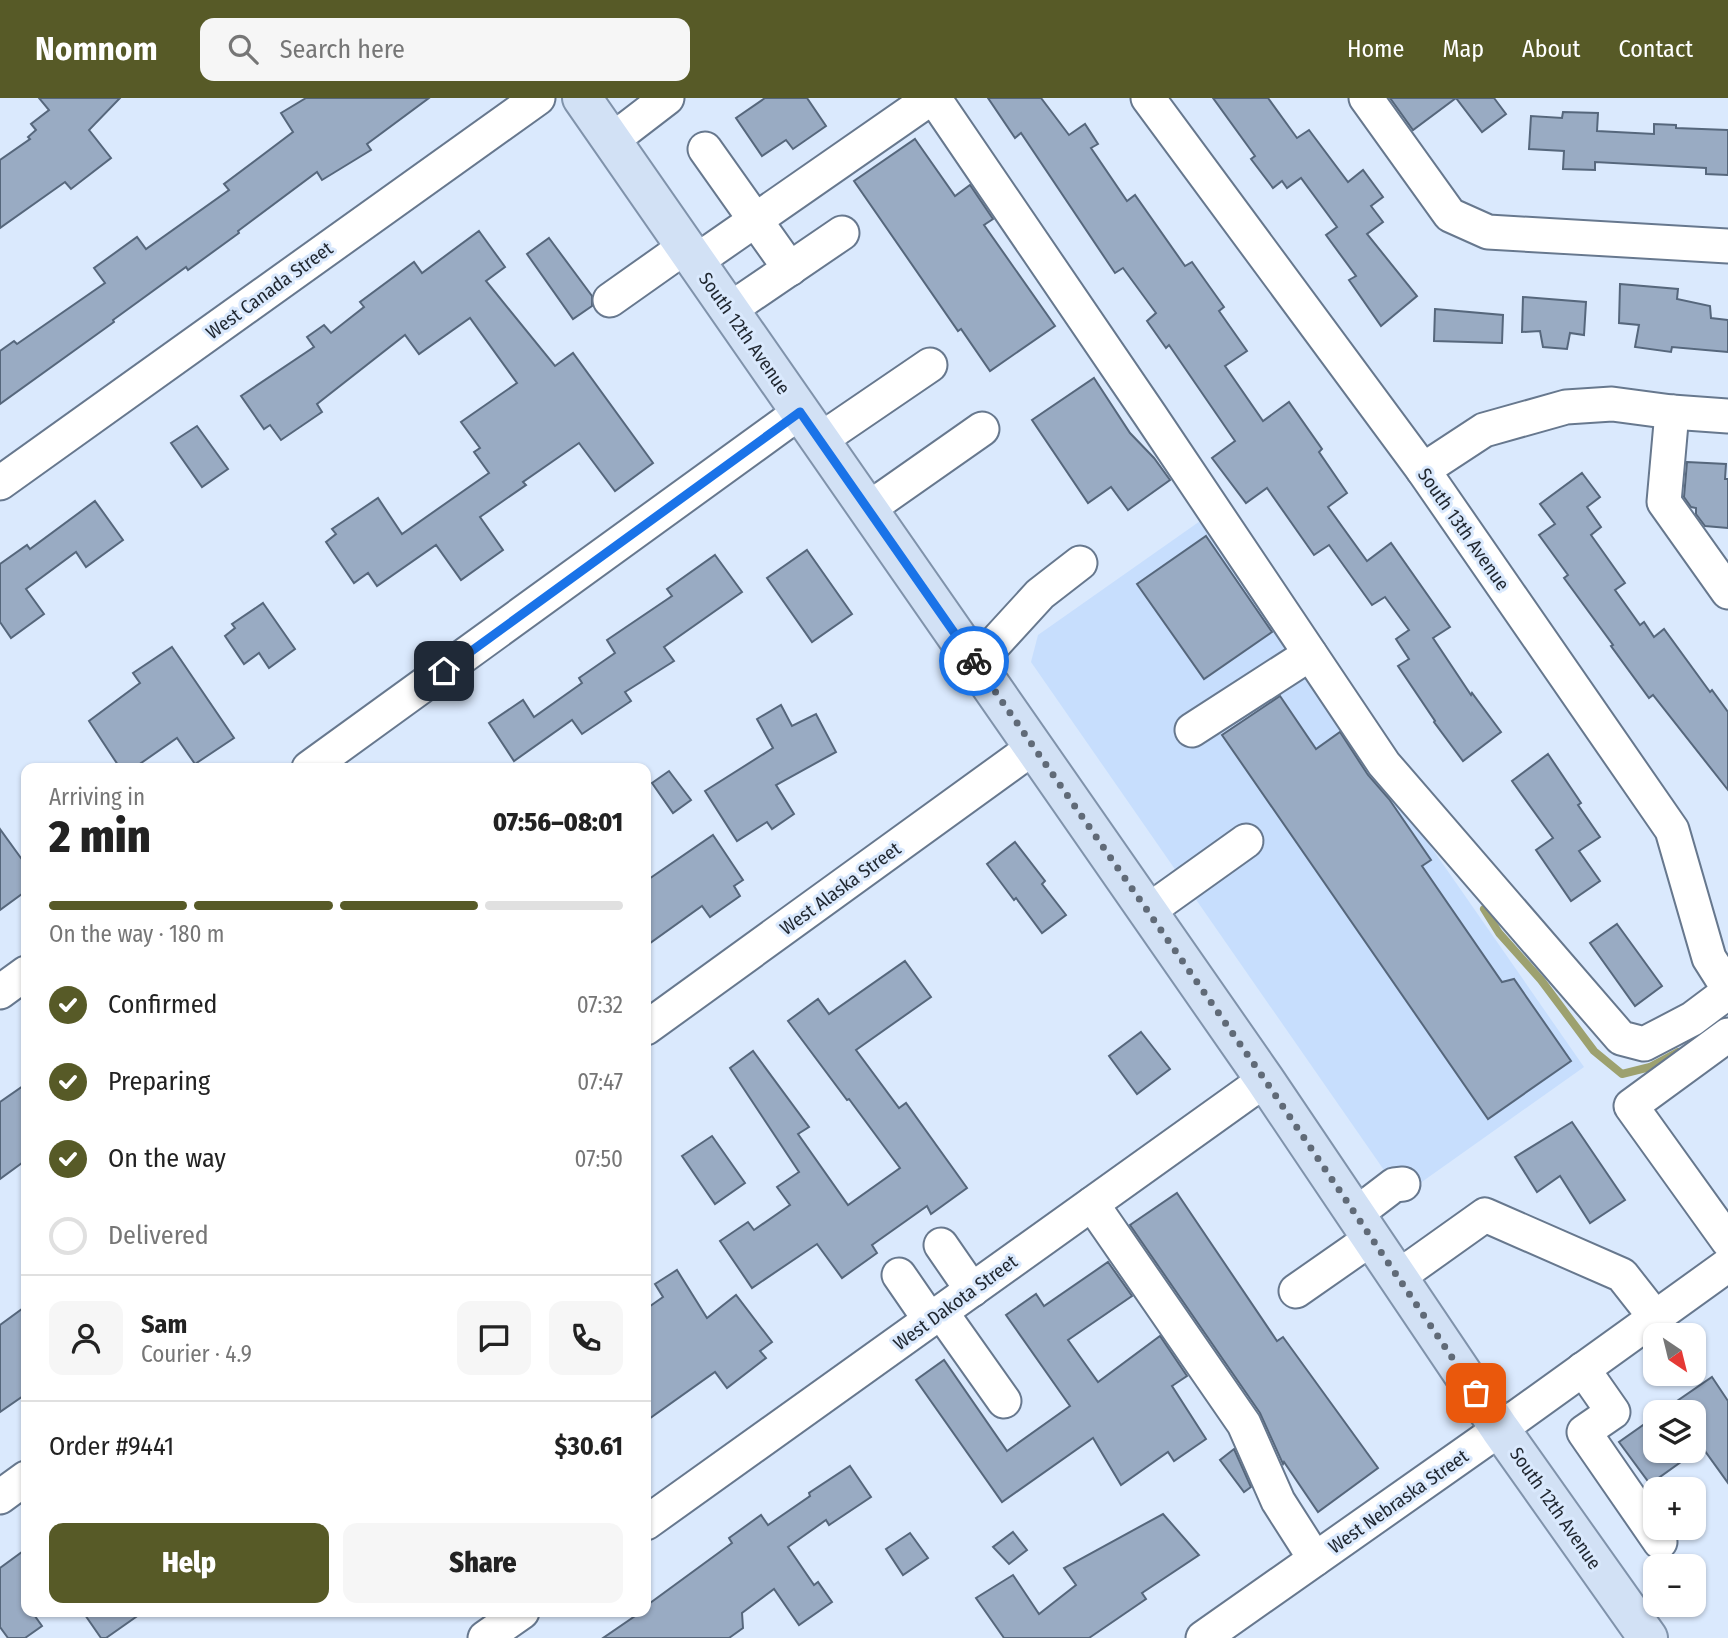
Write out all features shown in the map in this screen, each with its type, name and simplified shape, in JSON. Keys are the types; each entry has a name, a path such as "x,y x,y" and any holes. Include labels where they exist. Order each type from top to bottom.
{"main road":[{"name":"South 12th Avenue","path":"582,98 1265,1080 1500,1429 1648,1638"}],"street":[{"name":"West Canada Street","path":"0,483 538,98"},
{"path":"611,141 667,98"},
{"path":"610,300 756,220 932,98 1384,764 1621,1038 1644,1044 1692,1019 1728,990"},
{"name":"South 13th Avenue","path":"1148,98 1423,470 1672,830 1709,958 1728,990"},
{"path":"1366,98 1450,215 1488,232 1728,246"},
{"path":"705,149 790,269"},
{"path":"729,310 842,233"},
{"path":"316,763 810,426 930,365"},
{"path":"1423,470 1484,430 1566,407 1612,404 1728,416"},
{"path":"1672,412 1664,502 1728,592"},
{"path":"867,509 982,429"},
{"path":"976,664 1040,594 1080,563"},
{"path":"1192,730 1310,654"},
{"name":"West Alaska Street","path":"651,1024 1034,747"},
{"path":"1148,911 1246,841"},
{"path":"0,992 21,977"},
{"path":"1728,1035 1631,1106 1728,1241"},
{"name":"West Dakota Street","path":"651,1519 1265,1080"},
{"path":"1296,1291 1364,1226 1394,1185 1403,1184"},
{"path":"1093,1204 1244,1424 1278,1501 1315,1559"},
{"path":"1398,1277 1485,1215 1622,1275 1662,1322"},
{"path":"940,1245 972,1290"},
{"name":"West Nebraska Street","path":"1203,1638 1583,1369 1662,1322 1728,1265"},
{"path":"899,1275 1004,1401"},
{"path":"1583,1369 1613,1412 1584,1432 1660,1542"},
{"path":"0,1497 21,1482"},
{"path":"485,1638 515,1617"}],"shaded area":[{"path":"1203,519 1584,1067 1402,1196 1031,662 1038,635"}],"building":[{"path":"39,98 120,98 89,130 111,158 71,189 65,182 0,228 0,160 30,139 28,137 36,130 31,124 49,110"},
{"path":"306,98 429,98 367,144 371,150 322,180 317,172 238,231 239,233 188,270 186,267 0,404 0,351 14,341 17,344 105,283 94,268 137,237 146,249 229,190 224,184 293,132 281,113"},
{"path":"765,98 807,98 826,126 793,149 786,140 762,156 736,118"},
{"path":"988,98 1041,98 1069,135 1085,124 1098,144 1091,148 1127,201 1135,195 1185,266 1192,262 1224,307 1219,311 1247,351 1225,366 1263,421 1289,402 1322,449 1319,452 1347,493 1328,507 1367,561 1391,543 1450,627 1433,638 1471,695 1472,693 1501,732 1463,761 1398,666 1409,659 1396,639 1409,630 1385,597 1372,605 1329,545 1314,555 1267,488 1246,503 1212,458 1235,441 1169,345 1166,348 1147,321 1156,313 1123,268 1115,273 1021,133 1015,138"},
{"path":"1213,98 1268,98 1297,138 1309,130 1348,182 1363,170 1383,197 1371,206 1383,222 1367,234 1417,296 1381,326 1349,280 1356,276 1326,235 1337,227 1301,178 1287,188 1282,181 1273,188 1251,159 1255,156"},
{"path":"1390,98 1456,98 1413,130"},
{"path":"1456,98 1494,98 1506,114 1482,132"},
{"path":"1563,112 1598,113 1597,131 1654,134 1654,124 1676,125 1676,128 1728,130 1728,175 1706,174 1706,168 1595,162 1595,170 1563,169 1564,151 1529,149 1531,116 1562,118"},
{"path":"915,139 955,196 970,185 993,219 984,225 1055,326 990,371 961,329 958,331 854,181"},
{"path":"479,231 505,267 486,281 555,366 573,353 653,463 615,491 579,443 523,482 526,485 480,517 503,550 461,580 436,545 377,586 368,573 354,583 326,542 336,534 332,529 378,498 402,534 489,473 474,452 480,448 461,422 517,383 470,318 419,354 405,335 317,404 322,412 281,440 270,425 264,429 241,396 314,347 307,337 324,325 331,333 364,307 360,302 414,262 422,273"},
{"path":"549,238 592,296 592,306 573,319 527,254"},
{"path":"1620,284 1678,289 1677,299 1710,306 1711,318 1728,320 1728,352 1672,347 1671,352 1635,347 1639,325 1619,323"},
{"path":"1523,297 1586,302 1584,335 1570,333 1567,349 1543,347 1540,331 1522,332"},
{"path":"1435,309 1503,315 1502,343 1434,341"},
{"path":"1094,378 1130,433 1170,480 1128,510 1111,487 1088,503 1032,420"},
{"path":"197,426 228,469 202,487 171,443"},
{"path":"1687,462 1726,464 1728,528 1705,526 1696,514 1696,508 1691,507 1684,497"},
{"path":"1582,473 1600,497 1587,507 1601,527 1591,535 1625,583 1615,590 1640,625 1644,622 1654,637 1664,629 1728,712 1728,790 1653,695 1649,698 1564,578 1568,575 1539,535 1555,524 1540,504"},
{"path":"95,501 123,540 86,567 76,552 26,589 44,614 11,638 0,622 0,564 27,545 30,549"},
{"path":"1206,536 1272,632 1204,679 1137,584"},
{"path":"807,550 852,614 812,642 767,578"},
{"path":"715,555 742,592 664,647 674,661 625,692 631,701 582,734 572,720 514,761 489,723 523,700 534,717 582,683 579,678 615,653 607,640 672,596 667,589"},
{"path":"263,603 295,649 269,668 259,653 244,664 225,636 235,628 232,624"},
{"path":"172,647 234,738 196,763 177,738 141,763 117,763 89,721 140,683 133,673"},
{"path":"1280,696 1316,749 1340,732 1431,860 1422,866 1502,982 1514,979 1571,1061 1488,1119 1222,735"},
{"path":"781,705 792,726 816,714 836,752 776,785 794,814 772,829 767,822 737,841 705,791 773,748 757,719"},
{"path":"1548,754 1600,837 1579,851 1600,881 1571,901 1536,850 1553,838 1512,781"},
{"path":"669,771 691,800 673,813 652,783"},
{"path":"0,829 21,858 21,895 0,910"},
{"path":"713,835 743,880 734,886 740,896 710,917 702,906 651,942 651,878"},
{"path":"1015,842 1045,881 1042,884 1066,915 1042,933 987,864"},
{"path":"1617,924 1662,986 1635,1006 1590,943"},
{"path":"905,961 931,997 856,1050 899,1108 906,1103 967,1188 931,1214 927,1206 872,1245 877,1253 842,1278 817,1244 752,1288 720,1241 748,1222 754,1230 790,1205 777,1187 799,1172 730,1068 753,1051 809,1127 798,1134 848,1205 900,1168 788,1021 818,999 829,1014"},
{"path":"1141,1032 1170,1069 1137,1094 1109,1056"},
{"path":"21,1087 21,1164 0,1179 0,1102"},
{"path":"1572,1122 1625,1200 1590,1223 1560,1176 1537,1192 1515,1157"},
{"path":"712,1136 745,1183 715,1204 682,1156"},
{"path":"1177,1193 1277,1341 1283,1337 1378,1468 1318,1512 1284,1462 1283,1464 1260,1413 1130,1225"},
{"path":"1108,1262 1132,1296 1068,1340 1098,1382 1160,1336 1187,1376 1172,1386 1206,1439 1174,1461 1168,1452 1121,1485 1093,1438 1002,1502 916,1380 944,1360 1007,1451 1070,1406 1006,1315 1036,1294 1044,1306"},
{"path":"677,1270 707,1318 736,1295 772,1342 760,1351 766,1358 727,1388 715,1372 651,1417 651,1305 663,1297 655,1284"},
{"path":"21,1310 21,1397 0,1412 0,1325"},
{"path":"1712,1377 1728,1401 1728,1483 1706,1453 1706,1400 1678,1400 1699,1386 1706,1386 1706,1381"},
{"path":"1643,1425 1643,1463 1680,1463 1660,1477 1645,1477 1619,1442"},
{"path":"1234,1449 1251,1487 1244,1492 1220,1460"},
{"path":"850,1466 871,1497 829,1525 826,1520 788,1547 814,1585 818,1582 832,1602 799,1625 774,1589 742,1613 743,1628 729,1638 603,1638 634,1617 651,1617 651,1602 732,1543 729,1538 761,1515 768,1525 810,1496 809,1493"},
{"path":"1163,1514 1199,1555 1142,1593 1146,1599 1089,1638 1004,1638 976,1598 1013,1575 1039,1614 1076,1585 1064,1568"},
{"path":"1013,1532 1027,1550 1009,1564 993,1547"},
{"path":"910,1533 928,1558 903,1575 886,1549"},
{"path":"21,1553 21,1617 36,1617 42,1626 25,1638 8,1638 0,1627 0,1568"},
{"path":"86,1617 136,1617 106,1638 101,1638"}],"waterway":[{"path":"1484,909 1499,933 1541,980 1594,1051 1622,1074 1650,1067 1678,1052"}],"way so far":[{"path":"974,661 1265,1080 1476,1393"}],"route":[{"path":"444,671 800,412 974,661"}]}
